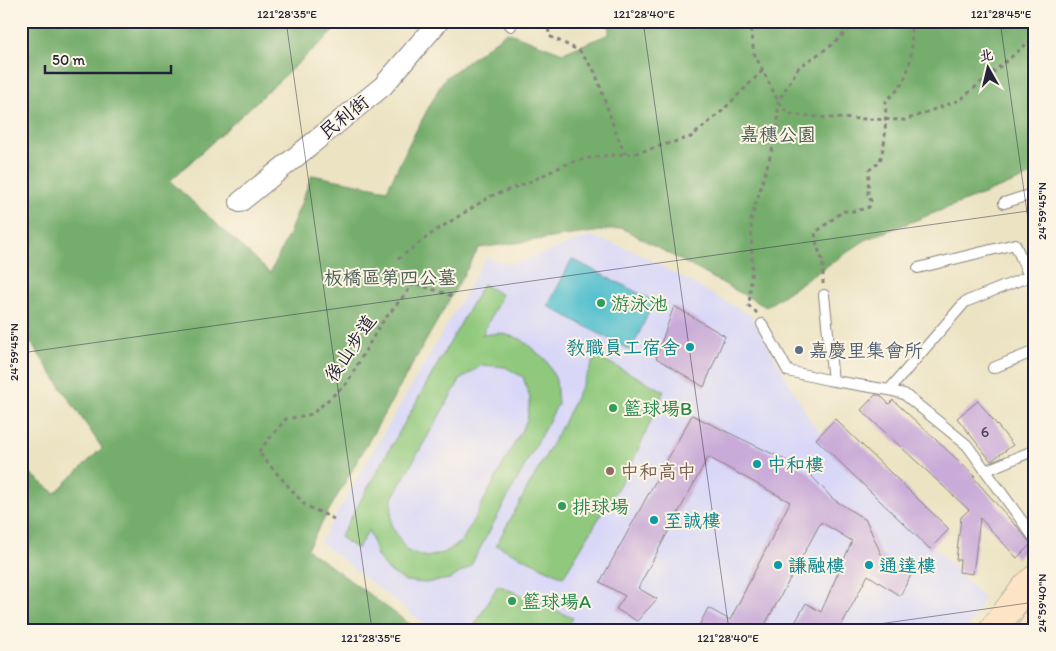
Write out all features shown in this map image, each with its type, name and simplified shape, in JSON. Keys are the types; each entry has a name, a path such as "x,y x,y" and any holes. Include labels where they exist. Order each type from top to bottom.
{"main road":[{"path":"993,630 1026,587 1035,579"},
{"path":"1032,630 1035,625"}],"street":[{"name":"民利街","path":"240,202 383,86 440,21"}],"lane":[{"path":"1004,203 1035,193"},
{"path":"889,390 965,302 1032,275 1015,244 918,268"},
{"path":"824,294 833,381"},
{"path":"762,324 788,371 904,394 967,444 1035,539"},
{"path":"993,368 1035,351"},
{"path":"987,470 1035,450"}],"path":[{"path":"548,21 550,36 580,51 595,72 625,154"},
{"path":"748,21 754,53 778,100 788,114 886,121 905,120 960,100 1035,37"},
{"path":"762,324 757,312 749,306 752,265 752,220 778,130 778,100 799,67 832,45 857,21"},
{"path":"824,294 823,262 815,234 843,211 869,207 871,201 868,194 869,170 880,162 885,139 886,100 902,84 911,62 912,35 910,21"},
{"path":"398,259 435,231 491,196 527,183 569,164 593,157 636,154 691,137 721,112 763,70"},
{"name":"後山步道","path":"334,518 304,505 258,452 286,420 312,414 347,383 380,325 414,283 452,296"}],"shaded area":[{"name":"中和高中","path":"591,236 634,251 750,315 812,423 984,598 967,630 432,630 320,542 486,258 513,264"}],"green space":[{"path":"21,21 342,21 170,181 270,273 288,236 312,175 387,190 444,79 507,32 563,53 609,34 609,21 1035,21 1035,174 867,239 766,307 622,228 479,248 307,549 418,630 21,630 21,466 55,493 102,448 21,328"},
{"path":"483,284 502,295 482,335 500,333 521,339 546,360 556,380 558,404 470,567 450,579 425,583 405,581 388,570 377,556 369,530 357,549 340,537","holes":["482,365 505,367 523,377 530,398 527,420 462,541 444,553 427,557 407,551 391,525 392,498 460,380"]},
{"name":"排球場","path":"596,356 664,391 631,466 563,577 496,545 562,426"},
{"name":"籃球場A","path":"498,585 573,618 566,630 472,630"}],"water":[{"name":"游泳池","path":"572,259 654,301 631,351 548,306"}],"building":[{"name":"教職員工宿舍","path":"674,306 725,336 704,387 656,358"},
{"path":"875,395 880,395 889,404 893,400 975,476 973,477 1031,544 1017,558 980,518 973,574 959,572 960,560 956,560 961,517 969,510 861,410"},
{"path":"978,401 1013,445 991,461 957,418"},
{"path":"692,415 806,470 833,499 866,520 881,554 911,575 900,596 868,575 839,630 791,630 806,603 821,612 852,541 821,522 762,630 697,630 708,608 730,620 790,502 708,457 638,588 657,599 637,621 616,609 625,596 600,582"},
{"path":"835,419 949,529 930,549 816,439"}],"place":[{"name":"游泳池","path":"601,303"},
{"name":"教職員工宿舍","path":"690,347"},
{"name":"嘉慶里集會所","path":"799,350"},
{"name":"籃球場B","path":"613,408"},
{"name":"中和樓","path":"757,464"},
{"name":"中和高中","path":"610,471"},
{"name":"排球場","path":"562,506"},
{"name":"至誠樓","path":"654,520"},
{"name":"謙融樓","path":"778,565"},
{"name":"通達樓","path":"869,565"},
{"name":"籃球場A","path":"512,601"}],"park label":[{"name":"嘉穗公園","path":"778,134"},
{"name":"板橋區第四公墓","path":"390,277"}]}
